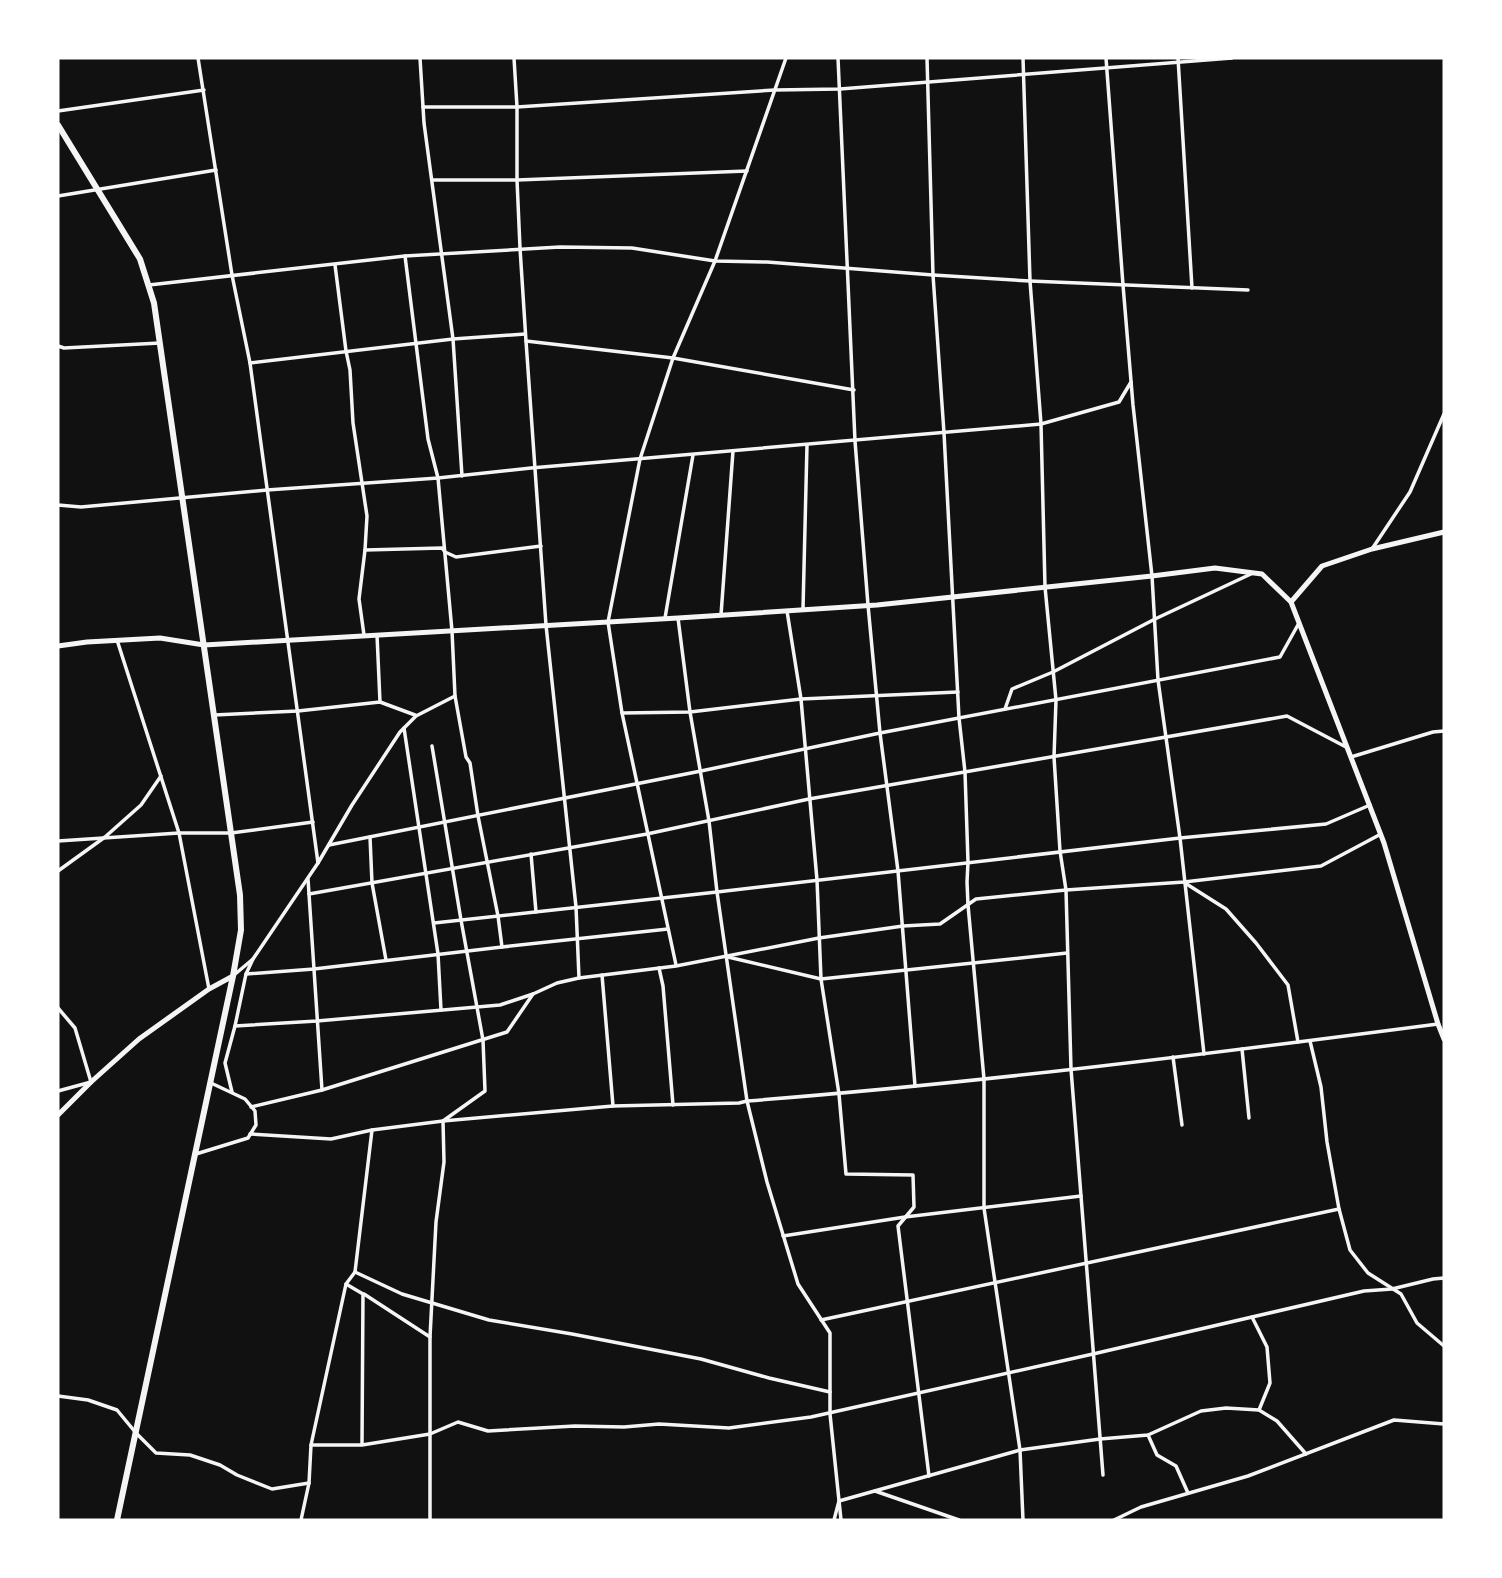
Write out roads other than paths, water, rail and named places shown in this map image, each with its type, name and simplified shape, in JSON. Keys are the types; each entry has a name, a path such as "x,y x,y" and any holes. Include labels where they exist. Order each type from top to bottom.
{"highway":[{"path":"58,125 140,259 154,303 240,895 240,930 233,976 117,1520"}],"street":[{"path":"198,58 232,275 250,363 318,863"},
{"path":"420,58 423,107 453,339 462,476"},
{"path":"514,58 525,334 546,625 576,907 579,978"},
{"path":"676,965 622,713 608,622 640,458 673,358 715,261 786,58"},
{"path":"838,58 855,441 867,605 898,870 915,1086"},
{"path":"927,58 933,275 959,718 965,772 968,905 984,1079 984,1208 1020,1450 1023,1520"},
{"path":"1023,58 1030,281 1041,424 1045,587 1056,700 1054,757 1060,851 1066,890 1071,1069 1103,1475"},
{"path":"1106,58 1131,382 1152,576 1158,680 1180,838 1204,1054"},
{"path":"423,107 517,107 775,90 840,89 1178,60 1232,58"},
{"path":"1178,60 1192,288"},
{"path":"58,111 204,90"},
{"path":"58,196 216,170"},
{"path":"432,180 517,180 747,171"},
{"path":"149,285 405,256 560,247 632,248 715,261 767,262 933,275 1248,290"},
{"path":"405,256 428,439 438,478 455,696 466,757 470,763 502,947"},
{"path":"335,265 350,370 353,423 367,516 359,599 364,635"},
{"path":"250,363 453,339 525,334"},
{"path":"526,341 673,358 854,390"},
{"path":"58,346 64,348 160,342"},
{"path":"58,505 81,507 438,478 1041,424 1119,401 1131,382"},
{"path":"1372,548 1409,492 1444,414"},
{"path":"803,609 807,445"},
{"path":"721,615 733,451"},
{"path":"665,618 693,455"},
{"path":"1291,602 1322,566 1372,548 1444,532"},
{"path":"365,550 442,548 457,557 541,546"},
{"path":"58,646 160,638 204,645 677,618 867,605 1215,568 1262,574 1291,602 1381,834 1438,1024 1444,1035"},
{"path":"1005,709 1013,689 1253,573"},
{"path":"787,611 801,699 817,880 821,979 839,1094 846,1174 914,1175 914,1206 898,1226 929,1476"},
{"path":"677,618 709,821 747,1101 767,1182 798,1284 830,1333 831,1414 841,1520"},
{"path":"329,845 880,733 1280,657 1299,623"},
{"path":"377,635 380,702"},
{"path":"117,640 179,833 209,989"},
{"path":"622,713 690,712 801,699 958,692"},
{"path":"232,1092 225,1063 246,974 253,959 404,728 416,716 455,696"},
{"path":"214,715 298,711 380,702 416,716"},
{"path":"309,894 647,834 809,799 1287,716 1348,748"},
{"path":"404,728 434,923 441,1010"},
{"path":"1351,757 1444,731"},
{"path":"432,746 483,1040 485,1091 443,1121"},
{"path":"58,871 106,837 141,805 161,776"},
{"path":"434,923 1060,851 1326,824 1370,805"},
{"path":"58,841 179,833 231,833 313,822"},
{"path":"235,1026 500,1005 557,983 579,978 726,957 819,938 940,923 976,899 1184,882 1321,866 1381,834"},
{"path":"370,837 372,883 386,960"},
{"path":"531,855 536,912"},
{"path":"308,878 322,1090"},
{"path":"1184,882 1226,909 1288,985 1298,1042"},
{"path":"246,974 314,969 668,929"},
{"path":"726,957 821,979 1068,953"},
{"path":"58,1115 139,1039 209,989 233,976 253,959"},
{"path":"659,968 663,986 673,1105"},
{"path":"602,975 613,1106"},
{"path":"251,1107 322,1090 507,1032 533,994"},
{"path":"58,1008 75,1028 91,1082"},
{"path":"250,1134 331,1139 372,1130 443,1121 613,1106 739,1103 839,1094 1173,1058 1438,1024"},
{"path":"1310,1041 1321,1087 1339,1209 1350,1250 1368,1273 1401,1294 1418,1322 1444,1346"},
{"path":"1242,1049 1249,1118"},
{"path":"1173,1058 1182,1125"},
{"path":"58,1091 91,1082"},
{"path":"195,1154 248,1138 256,1125 255,1111 245,1099 211,1083"},
{"path":"430,1520 429,1337 436,1222 444,1162 443,1121"},
{"path":"302,1520 309,1483 311,1446 346,1284 355,1272 372,1130"},
{"path":"783,1236 905,1217 1081,1196"},
{"path":"821,1320 1339,1209"},
{"path":"355,1272 402,1294 489,1320 701,1359 830,1392"},
{"path":"311,1446 362,1445 430,1434 458,1422 488,1431 659,1424 729,1427 831,1414 1364,1291 1392,1289 1444,1278"},
{"path":"346,1284 429,1337"},
{"path":"362,1445 363,1294"},
{"path":"1252,1317 1267,1347 1270,1383 1259,1410"},
{"path":"58,1396 88,1400 117,1409 156,1453 190,1455 220,1465 272,1489 309,1483"},
{"path":"839,1501 1020,1450 1148,1435 1201,1411 1226,1408 1259,1410 1277,1421 1306,1454"},
{"path":"1114,1520 1141,1507 1248,1476 1394,1420 1444,1424"},
{"path":"1148,1435 1157,1455 1176,1466 1188,1493"},
{"path":"874,1491 959,1520"},
{"path":"834,1520 839,1501"}]}
